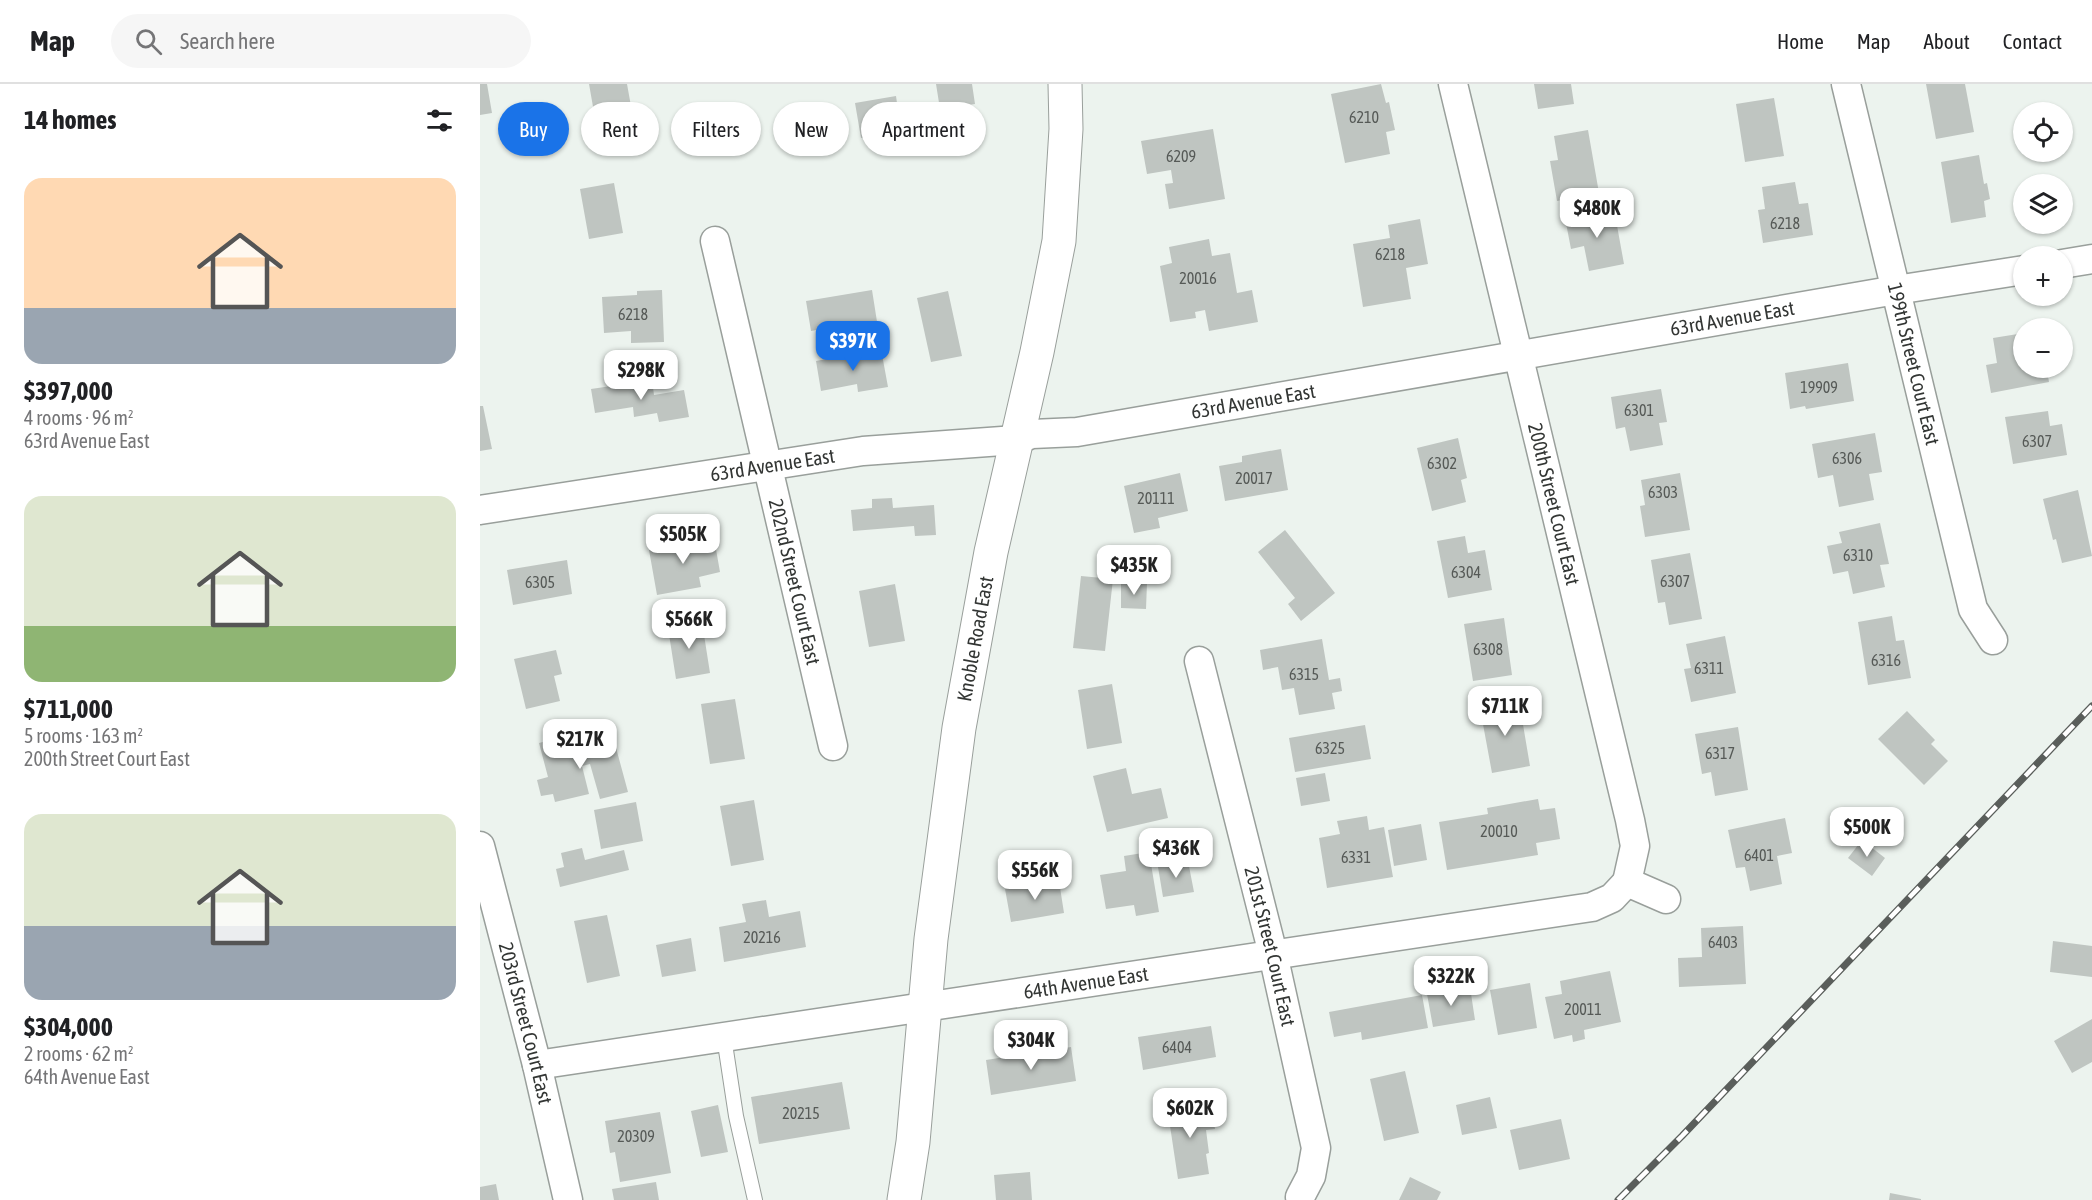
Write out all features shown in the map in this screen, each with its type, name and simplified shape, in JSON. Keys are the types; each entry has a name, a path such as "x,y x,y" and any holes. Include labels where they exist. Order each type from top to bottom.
{"street":[{"name":"Knoble Road East","path":"904,1200 914,1142 931,939 959,728 991,552 1037,352 1059,241 1066,129 1065,84"},
{"name":"200th Street Court East","path":"1453,84 1630,820 1635,846 1627,882"},
{"name":"199th Street Court East","path":"1846,84 1973,609 1993,640"},
{"name":"202nd Street Court East","path":"715,241 832,746"},
{"path":"2073,262 2092,259"},
{"name":"63rd Avenue East","path":"480,510 863,451 1016,440 1032,434 1077,432 2013,272"},
{"name":"201st Street Court East","path":"1199,661 1273,954 1316,1148 1311,1176 1300,1197"},
{"name":"203rd Street Court East","path":"480,846 537,1065 568,1200"},
{"path":"1627,882 1666,899"},
{"name":"64th Avenue East","path":"537,1065 1592,907 1612,898 1627,882"}],"lane":[{"path":"724,1037 736,1116 755,1200"}],"building":[{"path":"480,84 487,84 492,113 480,115"},
{"path":"589,84 627,84 630,102 592,102"},
{"path":"936,84 972,84 975,102 939,102"},
{"path":"1381,84 1386,103 1389,102 1395,130 1386,132 1390,154 1345,163 1331,94"},
{"path":"1534,84 1571,84 1574,104 1538,109"},
{"path":"1926,84 1965,84 1974,132 1936,139"},
{"path":"896,96 897,102 861,102 861,138 855,103"},
{"path":"1774,98 1784,156 1745,162 1736,104"},
{"path":"1213,129 1225,199 1169,209 1165,184 1173,183 1171,170 1147,174 1141,141"},
{"path":"1588,130 1599,193 1557,201 1550,161 1558,160 1554,136"},
{"path":"1979,155 1984,184 1987,183 1990,199 1984,201 1986,217 1951,223 1941,162"},
{"path":"1795,182 1799,204 1808,203 1813,235 1763,243 1758,210 1765,209 1762,187"},
{"path":"614,183 623,233 589,239 580,189"},
{"path":"1614,209 1624,264 1589,271 1584,246 1571,249 1565,218"},
{"path":"1420,219 1428,264 1406,268 1411,299 1363,307 1353,244 1390,238 1388,225"},
{"path":"1209,239 1212,256 1230,253 1237,293 1252,290 1258,322 1209,331 1205,310 1195,312 1196,318 1170,322 1160,266 1172,263 1169,247"},
{"path":"662,290 664,342 631,343 631,331 604,333 602,297 637,295 637,291"},
{"path":"872,290 878,328 849,333 848,324 811,331 806,301"},
{"path":"948,291 962,356 931,362 917,298"},
{"path":"2013,335 2013,378 2048,378 2049,382 1991,393 1986,365 1997,363 1993,338"},
{"path":"881,349 888,387 858,392 857,384 821,391 816,361"},
{"path":"1848,363 1854,401 1806,409 1805,406 1790,409 1785,373"},
{"path":"652,380 654,395 684,390 689,417 659,422 657,413 634,417 633,407 595,413 591,389"},
{"path":"1661,389 1667,422 1659,423 1663,445 1630,451 1625,427 1616,429 1611,397"},
{"path":"480,406 483,406 492,449 480,451"},
{"path":"2048,411 2050,426 2062,424 2067,455 2013,464 2005,417"},
{"path":"1875,433 1882,472 1869,474 1874,500 1839,507 1833,475 1818,478 1812,444"},
{"path":"1458,438 1467,478 1461,480 1466,502 1432,511 1417,448"},
{"path":"1281,449 1288,490 1225,501 1219,466 1242,462 1242,456"},
{"path":"1180,473 1188,511 1158,518 1160,528 1134,533 1124,486"},
{"path":"1680,473 1690,530 1645,537 1640,506 1645,505 1641,480"},
{"path":"2078,490 2092,556 2062,563 2056,539 2053,540 2043,499"},
{"path":"892,498 893,508 934,505 936,535 915,536 914,526 853,531 851,510 872,508 872,499"},
{"path":"1880,523 1889,564 1880,565 1885,587 1853,594 1848,571 1833,574 1827,546 1842,543 1839,532"},
{"path":"1285,530 1335,593 1301,621 1288,604 1295,598 1258,552"},
{"path":"1465,536 1468,553 1485,550 1492,590 1448,598 1437,541"},
{"path":"714,538 720,572 699,577 701,587 657,595 649,550"},
{"path":"1690,553 1702,619 1669,625 1665,602 1658,603 1651,560"},
{"path":"567,560 572,594 513,605 507,570"},
{"path":"1081,576 1113,579 1105,651 1073,648"},
{"path":"1121,583 1147,583 1146,609 1121,608"},
{"path":"895,584 905,641 869,647 859,591"},
{"path":"1892,616 1896,641 1904,640 1911,678 1868,685 1858,622"},
{"path":"1504,618 1512,675 1473,681 1464,624"},
{"path":"702,622 710,673 676,679 668,628"},
{"path":"1725,636 1736,693 1691,702 1684,669 1691,668 1686,644"},
{"path":"1322,639 1329,680 1340,678 1342,691 1332,693 1335,709 1299,715 1294,688 1282,690 1278,667 1263,670 1260,650"},
{"path":"556,650 562,674 554,676 560,701 526,709 514,659"},
{"path":"1112,684 1122,743 1087,749 1078,690"},
{"path":"735,699 745,759 710,764 701,704"},
{"path":"1519,701 1530,766 1492,773 1480,708"},
{"path":"1907,711 1935,740 1931,744 1948,761 1924,785 1878,739"},
{"path":"1365,725 1371,759 1295,772 1289,738"},
{"path":"1738,727 1748,790 1715,796 1711,772 1702,774 1695,734"},
{"path":"573,734 576,746 588,743 590,750 615,744 628,792 600,799 590,764 582,766 589,794 555,802 553,794 541,796 537,780 548,777 539,743"},
{"path":"1126,768 1132,794 1161,788 1168,818 1107,832 1093,776"},
{"path":"1325,773 1330,801 1301,806 1296,778"},
{"path":"1538,799 1540,810 1555,808 1560,839 1536,843 1538,855 1447,870 1439,822 1488,814 1487,808"},
{"path":"754,800 764,860 731,866 720,806"},
{"path":"636,802 643,841 601,849 594,810"},
{"path":"1367,816 1369,830 1384,827 1393,877 1327,888 1319,838 1340,834 1337,821"},
{"path":"1785,818 1792,853 1777,856 1782,884 1750,891 1745,867 1736,868 1728,830"},
{"path":"1421,824 1427,860 1394,866 1388,830"},
{"path":"1862,840 1885,858 1872,876 1848,858"},
{"path":"582,848 585,860 624,850 629,870 560,887 556,869 564,867 561,853"},
{"path":"1149,852 1159,912 1136,916 1134,905 1106,909 1100,875 1126,871 1124,856"},
{"path":"1188,861 1194,892 1163,897 1158,867"},
{"path":"1059,881 1064,913 1011,922 1005,889"},
{"path":"766,900 769,917 800,911 806,947 724,962 719,927 746,922 742,904"},
{"path":"607,915 620,976 587,983 574,921"},
{"path":"1743,926 1746,984 1679,987 1678,958 1702,957 1701,928"},
{"path":"691,938 696,971 662,977 656,945"},
{"path":"2053,941 2092,946 2092,977 2050,972"},
{"path":"1610,971 1621,1022 1584,1030 1585,1039 1573,1042 1572,1035 1554,1039 1545,997 1562,994 1560,981"},
{"path":"1530,983 1537,1028 1498,1035 1490,990"},
{"path":"1470,987 1475,1020 1433,1027 1427,994"},
{"path":"1422,995 1428,1028 1362,1040 1361,1032 1334,1037 1329,1012"},
{"path":"2092,1019 2092,1062 2072,1073 2054,1041"},
{"path":"1211,1026 1216,1057 1143,1070 1138,1037"},
{"path":"1071,1047 1076,1081 991,1095 986,1060"},
{"path":"1405,1071 1419,1133 1384,1141 1370,1079"},
{"path":"842,1082 850,1129 759,1144 751,1097"},
{"path":"1490,1097 1497,1128 1462,1135 1456,1105"},
{"path":"1201,1101 1204,1118 1213,1116 1215,1129 1206,1130 1209,1174 1178,1179 1167,1106"},
{"path":"718,1105 728,1152 701,1157 691,1111"},
{"path":"660,1112 671,1173 620,1182 615,1152 610,1153 605,1121"},
{"path":"1561,1119 1570,1159 1519,1170 1510,1130"},
{"path":"1030,1172 1032,1200 996,1200 994,1175"},
{"path":"1410,1177 1441,1192 1437,1200 1399,1200"},
{"path":"656,1182 659,1200 614,1200 612,1189"},
{"path":"496,1184 499,1200 480,1200 480,1187"},
{"path":"1890,1193 1921,1199 1921,1200 1889,1200"}],"railway":[{"path":"1618,1200 1682,1136 2092,706"}]}
